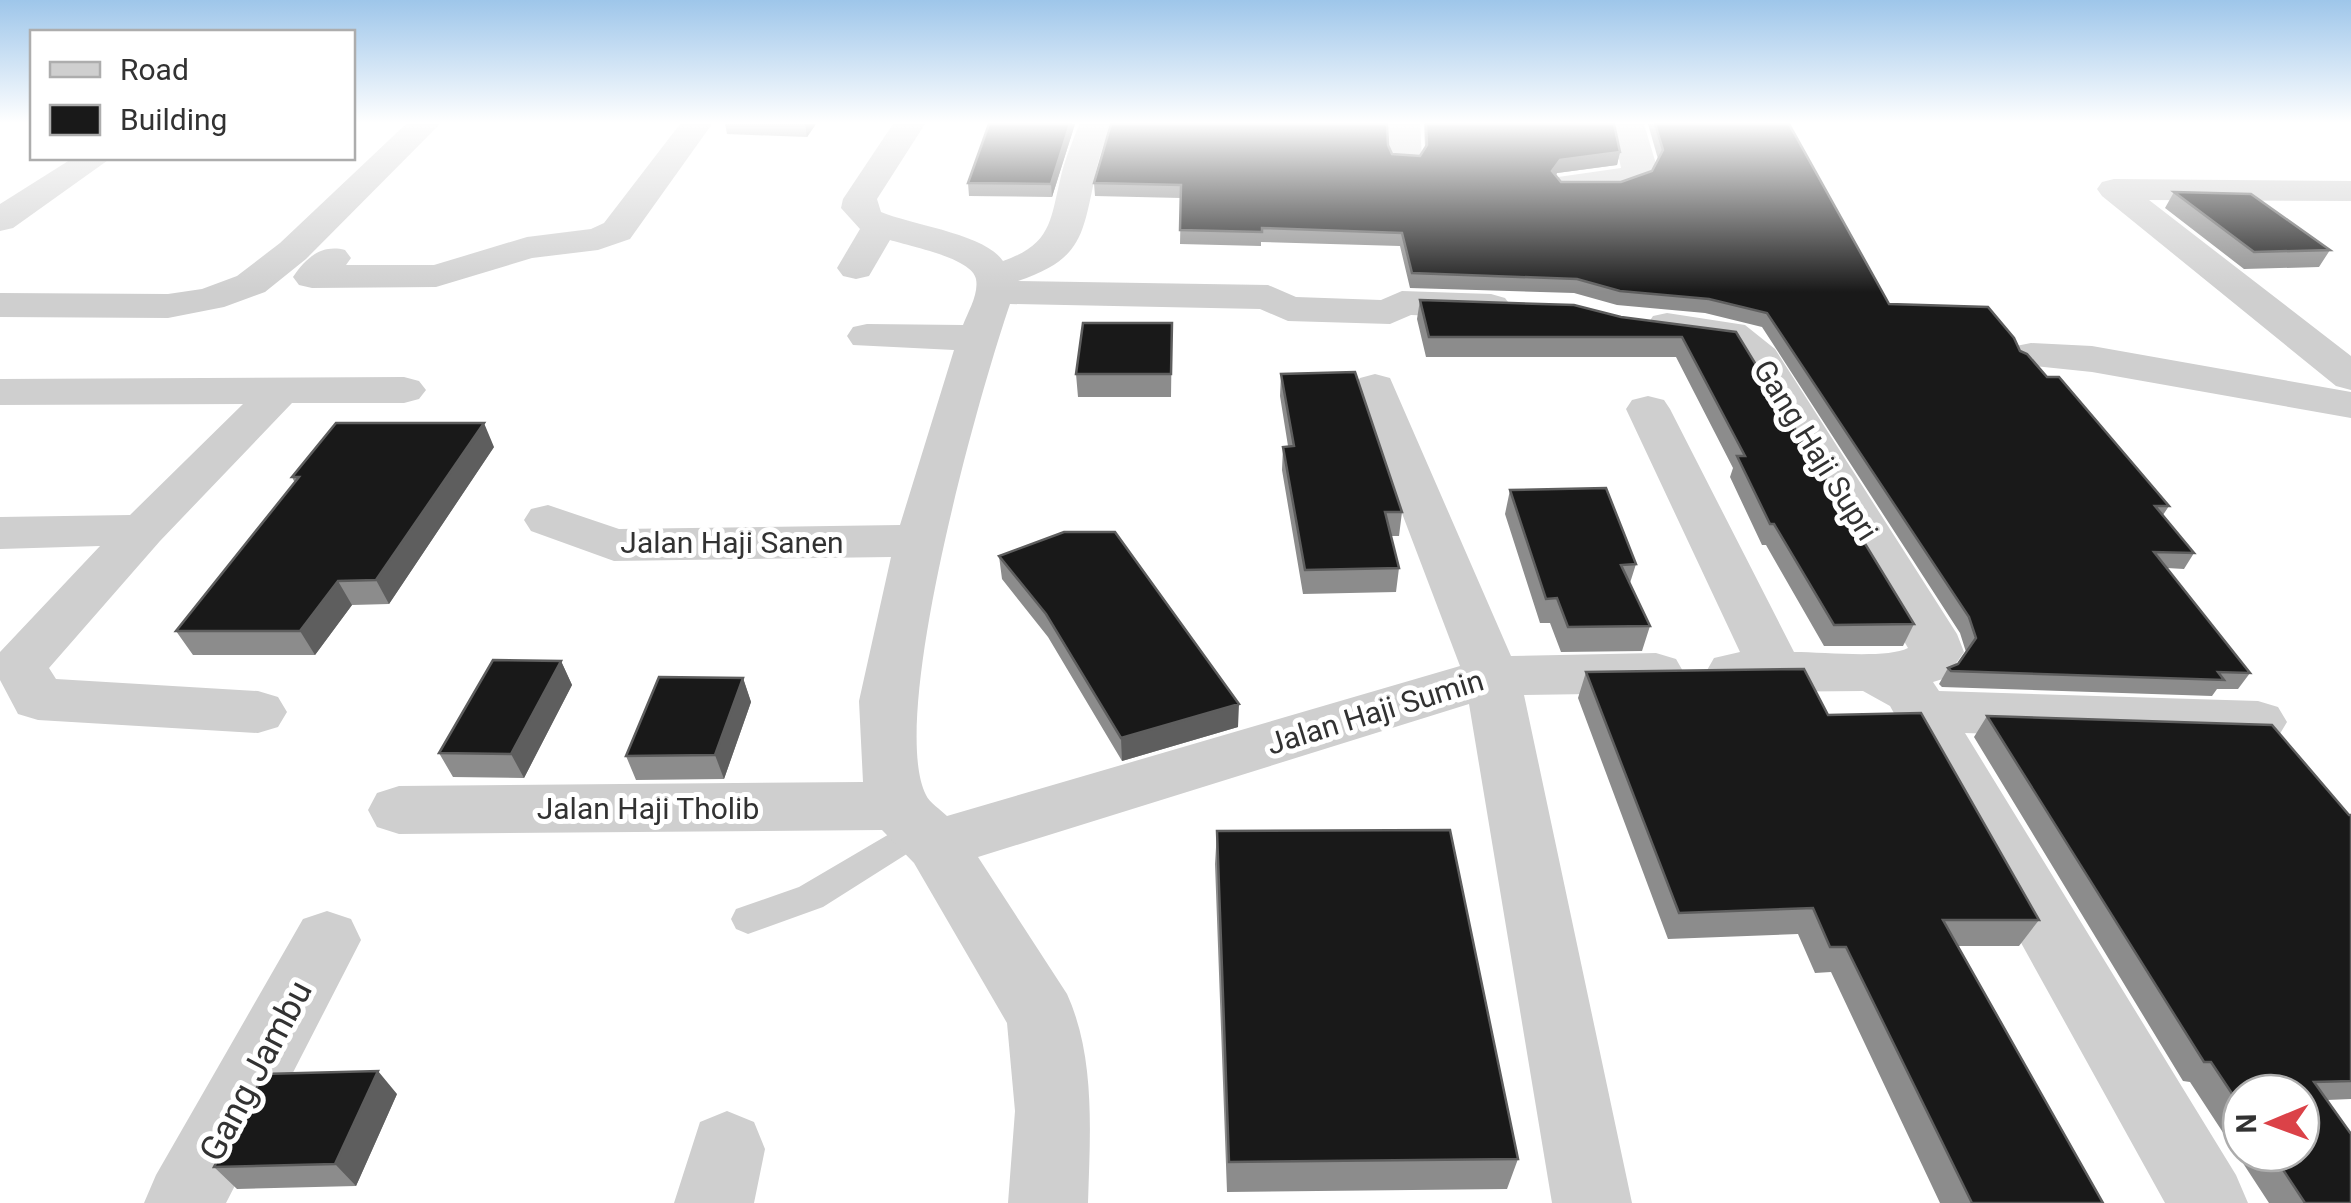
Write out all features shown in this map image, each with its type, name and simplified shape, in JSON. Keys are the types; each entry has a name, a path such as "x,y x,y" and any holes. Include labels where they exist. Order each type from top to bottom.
{"street":[{"path":"0,220 62,180"},
{"path":"0,305 168,306 210,300 251,284 292,251 366,180"},
{"path":"332,258 312,277 436,276 527,248 598,239 617,232 655,180"},
{"path":"872,180 860,198 859,208 868,220 868,246 968,252 984,260 990,302 920,542 887,701 889,760 918,826 1042,1017 1053,1112 1048,1203"},
{"path":"990,302 1054,247 1071,219 1077,180"},
{"path":"1570,184 1620,180"},
{"path":"2351,190 2114,189 2351,377"},
{"path":"867,336 990,302 1268,297 1288,309 1390,312 1402,302 1536,307"},
{"name":"Gang Haji Supri","path":"1631,321 1726,332 1748,340 1930,634 1936,652 1906,694"},
{"path":"2031,355 2092,360 2351,405"},
{"path":"1375,387 1492,676 1592,1203"},
{"path":"0,392 404,390"},
{"path":"258,712 38,699 20,665 143,530 279,392"},
{"path":"1648,409 1777,672"},
{"name":"Jalan Haji Sanen","path":"548,520 614,545 920,542"},
{"path":"0,532 143,530"},
{"name":"Jalan Haji Sumin","path":"918,826 1492,676 1863,671 1906,694 2258,722"},
{"path":"1906,694 2208,1203"},
{"name":"Jalan Haji Tholib","path":"398,810 918,826"},
{"name":"Gang Jambu","path":"184,1203 328,940"}],"lane":[{"path":"748,919 811,897 918,826"}],"building":[{"path":"969,180 1052,180 1051,184 968,183"},
{"path":"1820,180 1889,304 1988,307 2020,351 2047,377 2059,377 2169,506 2155,506 2194,553 2154,552 2250,673 2218,672 2224,680 1951,671 1948,668 1958,664 1976,638 1969,617 1767,313 1709,299 1620,291 1577,279 1412,273 1402,233 1262,228 1262,232 1180,230 1181,185 1094,183"},
{"path":"2174,192 2251,194 2330,250 2254,252"},
{"path":"1420,300 1574,305 1621,317 1736,332 1914,624 1834,625 1774,524 1770,524 1737,456 1745,456 1682,337 1429,337"},
{"path":"1083,323 1172,323 1171,374 1076,374"},
{"path":"1355,372 1402,512 1385,512 1399,568 1305,570 1283,447 1294,446 1281,374"},
{"path":"336,423 484,423 376,580 338,581 300,631 176,631 299,477 292,477"},
{"path":"1606,488 1636,564 1621,565 1650,626 1568,627 1557,598 1546,599 1510,490"},
{"path":"1064,532 1115,532 1239,704 1121,738 1046,614 999,556"},
{"path":"493,660 561,661 511,754 439,753"},
{"path":"1804,669 1828,715 1921,713 2039,920 1943,920 2103,1203 1972,1203 1846,947 1830,947 1813,908 1679,913 1586,672"},
{"path":"659,677 743,678 715,755 626,756"},
{"path":"1987,716 2272,725 2351,815 2351,1081 2321,1082 2321,1073 2221,1073 2221,1077 2211,1062 2204,1062"},
{"path":"1450,830 1518,1159 1229,1162 1217,831"},
{"path":"378,1071 335,1164 214,1167 264,1074"},
{"path":"2321,1092 2351,1134 2351,1203 2305,1203 2285,1173 2321,1173"}]}
